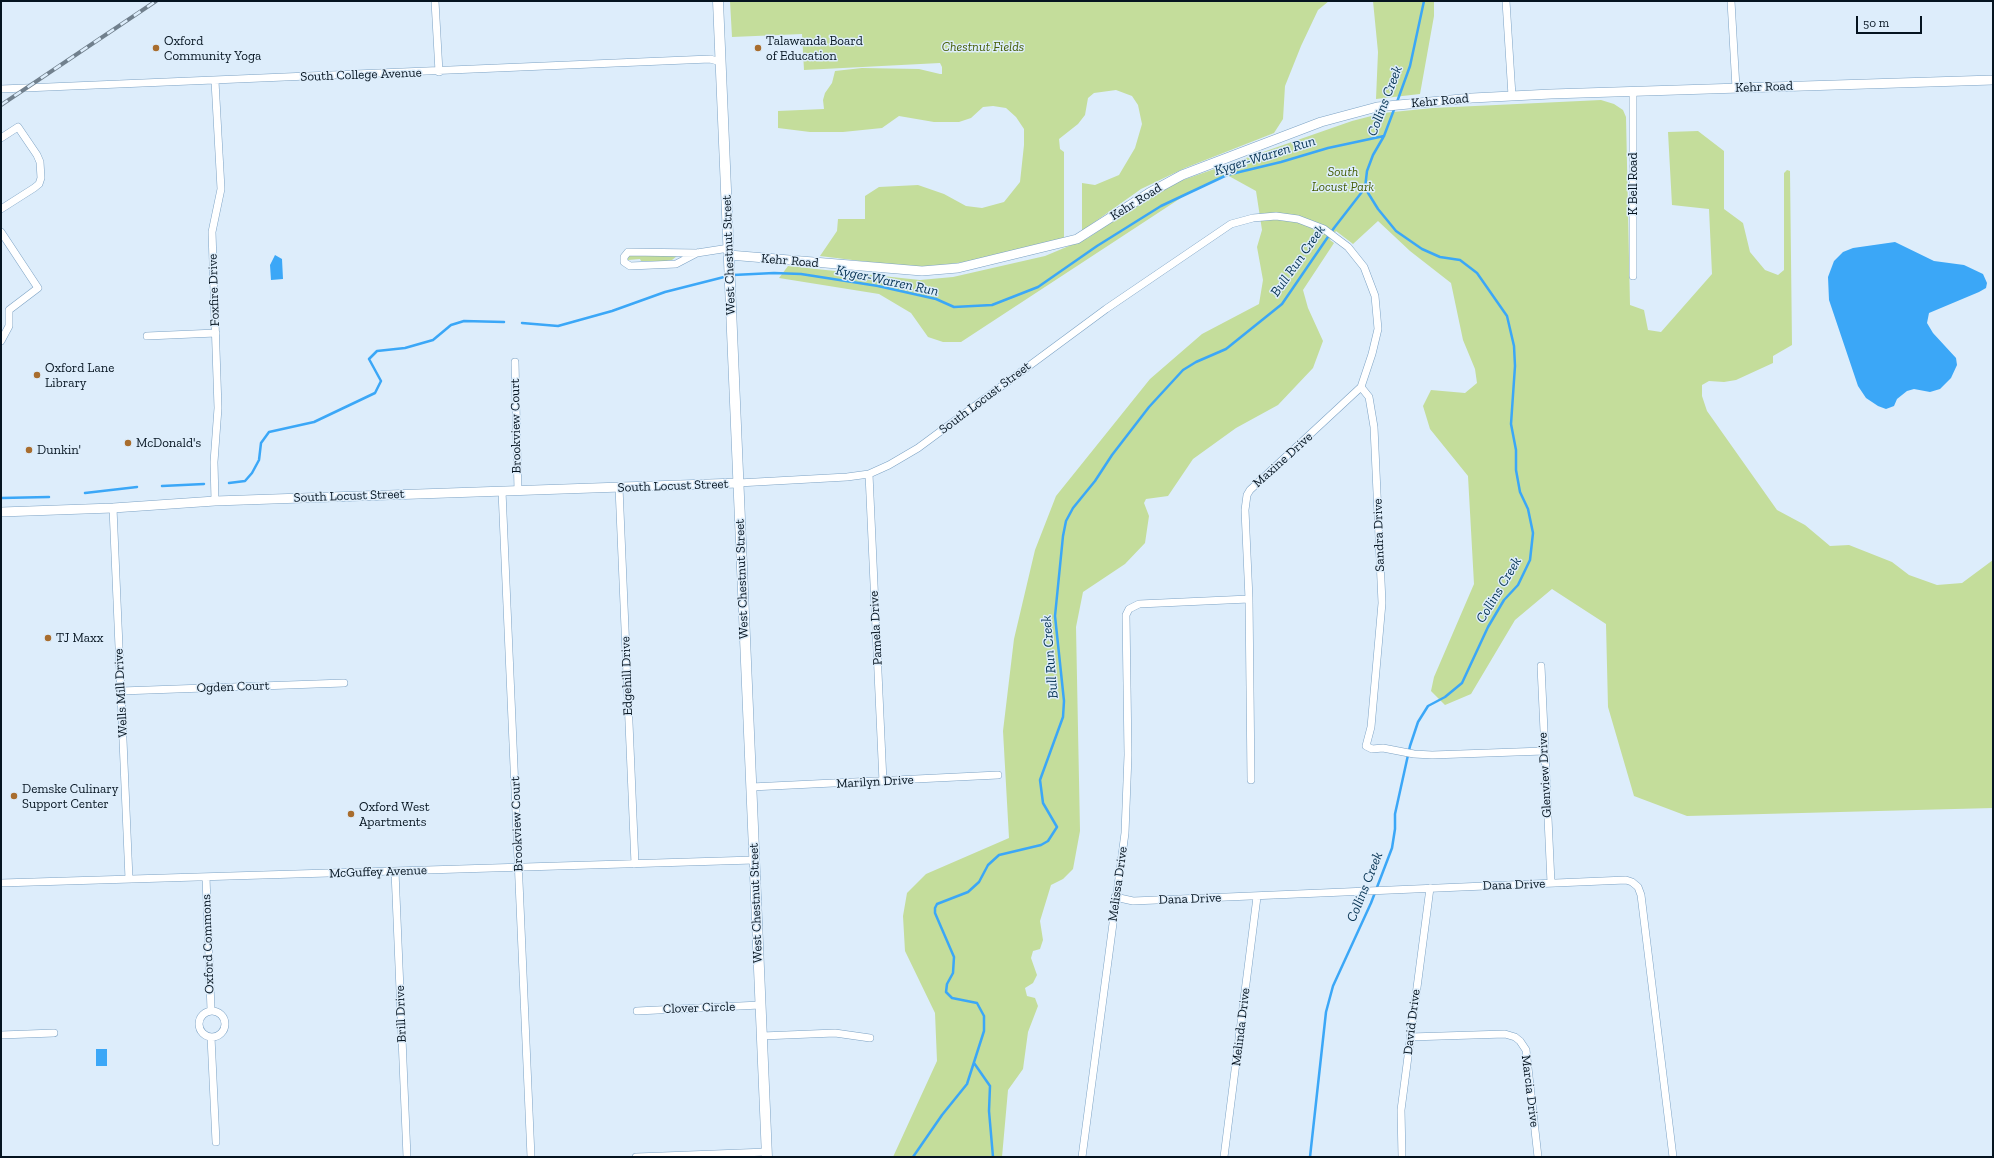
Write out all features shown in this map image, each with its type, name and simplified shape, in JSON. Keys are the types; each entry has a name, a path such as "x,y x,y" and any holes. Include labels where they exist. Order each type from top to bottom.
{"main road":[{"name":"West Chestnut Street","path":"718,1 767,1155"}],"street":[{"path":"435,1 439,72"},
{"path":"1506,1 1512,96"},
{"path":"1731,1 1736,88"},
{"name":"South College Avenue","path":"1,89 439,72 710,59 721,62"},
{"name":"Kehr Road","path":"729,252 922,272 958,268 1077,238 1149,193 1182,175 1320,122 1378,107 1410,103 1512,96 1993,80"},
{"name":"Foxfire Drive","path":"215,81 221,189 212,232 218,408 214,462 215,501"},
{"name":"K Bell Road","path":"1633,276 1634,91"},
{"path":"1,138 18,127 37,155 40,162 41,178 39,184 34,188 1,209"},
{"name":"South Locust Street","path":"1,512 113,508 215,501 738,483 834,478 869,474 889,465 918,448 1070,334 1204,241 1231,224 1241,220 1265,217 1298,219 1324,229 1348,247 1364,267 1371,282 1376,301 1378,329 1372,354 1361,387"},
{"path":"1,232 38,288 9,310 9,326 1,341"},
{"path":"697,253 676,264 630,266 624,262 624,257 628,252 729,252"},
{"path":"147,336 216,334"},
{"name":"Brookview Court","path":"515,362 518,491"},
{"name":"Maxine Drive","path":"1251,780 1249,599 1245,510 1247,495 1250,490 1361,387"},
{"name":"Sandra Drive","path":"1361,387 1368,397 1374,427 1382,603 1371,727 1365,743 1368,748 1383,748 1414,754 1432,755 1544,751"},
{"name":"Pamela Drive","path":"869,474 883,782"},
{"name":"Edgehill Drive","path":"620,488 635,864"},
{"name":"Brookview Court","path":"502,491 531,1157"},
{"name":"Wells Mill Drive","path":"113,508 129,879"},
{"name":"Melissa Drive","path":"1082,1157 1126,822 1128,755 1126,621 1129,610 1139,604 1249,599"},
{"name":"Glenview Drive","path":"1540,666 1551,883"},
{"name":"Ogden Court","path":"121,691 344,683"},
{"name":"Marilyn Drive","path":"751,787 883,782 998,775"},
{"name":"McGuffey Avenue","path":"1,883 754,860"},
{"name":"Brill Drive","path":"395,871 407,1157"},
{"name":"Oxford Commons","path":"206,877 211,1010"},
{"name":"Dana Drive","path":"1115,897 1133,901 1257,897 1626,880 1632,882 1638,887 1642,895 1673,1157"},
{"name":"David Drive","path":"1402,1157 1401,1110 1430,888"},
{"name":"Melinda Drive","path":"1224,1157 1257,897"},
{"name":"Clover Circle","path":"637,1011 760,1006"},
{"name":"Oxford Commons","path":"211,1010 224,1016 226,1025 222,1033 211,1037 203,1034 199,1026 200,1017 211,1010"},
{"path":"1,1035 54,1033"},
{"path":"762,1036 835,1033 870,1038"},
{"name":"Marcia Drive","path":"1410,1038 1505,1034 1515,1037 1520,1041 1526,1050 1538,1157"},
{"path":"211,1037 216,1142"},
{"path":"636,1157 767,1155"}],"green space":[{"name":"Chestnut Fields","path":"730,1 1329,1 1318,10 1301,46 1285,86 1283,119 1274,133 1185,168 1141,189 1082,231 1082,183 1095,185 1119,175 1135,148 1142,124 1138,105 1132,96 1116,90 1094,93 1088,98 1085,115 1078,124 1059,139 1060,149 1064,152 1064,238 971,261 937,266 901,266 820,256 837,231 838,219 865,219 865,196 879,187 918,185 944,194 966,206 982,208 1004,202 1020,182 1024,145 1024,129 1016,117 1006,108 993,106 983,107 971,118 959,122 934,122 899,116 882,128 843,132 810,132 778,128 778,111 824,109 823,100 825,93 832,83 835,71 862,68 919,69 942,74 942,67 940,63 804,70 802,34 732,37"},
{"path":"1373,1 1434,1 1434,16 1420,94 1376,99 1378,52"},
{"name":"South Locust Park","path":"1601,100 1614,104 1623,110 1626,117 1630,305 1644,310 1648,330 1661,332 1712,274 1709,209 1672,205 1668,132 1698,131 1724,151 1724,209 1743,223 1750,252 1765,270 1778,275 1784,270 1784,173 1787,170 1790,171 1792,345 1773,356 1773,363 1736,380 1724,382 1709,381 1702,385 1702,396 1707,411 1777,510 1805,525 1830,546 1849,545 1892,562 1909,575 1937,585 1962,583 1993,560 1993,808 1687,816 1634,796 1608,707 1606,624 1552,589 1515,620 1471,694 1445,705 1431,691 1434,677 1474,584 1468,476 1430,429 1423,406 1431,390 1465,393 1477,383 1475,369 1463,340 1451,283 1410,251 1378,221 1353,244 1336,231 1330,240 1334,243 1303,290 1308,308 1323,341 1313,368 1278,405 1236,428 1193,459 1168,496 1146,499 1144,503 1149,516 1145,543 1125,564 1083,592 1076,627 1080,831 1073,869 1063,879 1051,885 1040,921 1043,940 1040,949 1033,951 1031,958 1037,975 1033,983 1025,988 1027,996 1035,998 1038,1006 1028,1032 1023,1069 1008,1090 1002,1157 893,1157 937,1061 935,1013 905,951 903,916 907,893 926,874 1009,838 1003,731 1014,639 1035,550 1056,496 1150,379 1202,334 1259,304 1263,280 1257,247 1262,230 1256,191 1227,175 1190,192 961,342 943,342 928,337 911,313 879,294 779,278 788,266 920,280 953,277 1045,256 1088,238 1147,198 1180,181 1352,121 1383,113 1433,108"},
{"path":"628,256 677,256 672,260 667,261 641,261 640,259 628,260"}],"water":[{"path":"1895,242 1934,261 1964,265 1983,274 1987,283 1986,288 1979,292 1929,313 1927,323 1933,333 1956,358 1957,365 1951,378 1940,389 1930,392 1914,389 1907,391 1897,399 1894,406 1886,409 1878,406 1866,398 1858,386 1829,300 1828,277 1834,261 1843,252 1853,248"},
{"path":"275,255 282,259 283,279 271,280 270,265"},
{"path":"96,1049 107,1049 107,1066 96,1066"}],"waterway":[{"name":"Collins Creek","path":"1397,102 1410,66 1424,1"},
{"name":"Collins Creek","path":"1310,1157 1326,1012 1333,986 1371,903 1392,848 1395,829 1395,814 1410,746 1418,722 1428,706 1445,697 1462,683 1488,627 1504,600 1518,585 1530,560 1533,533 1528,509 1520,492 1516,470 1516,450 1511,424 1515,366 1514,346 1507,316 1477,273 1460,260 1440,257 1422,249 1396,231 1378,209 1365,188 1367,171 1373,155 1384,136 1395,107"},
{"name":"Kyger-Warren Run","path":"733,275 774,273 801,274 878,286 936,299 954,307 992,305 1038,287 1097,246 1161,206 1227,175 1281,162 1328,148 1384,136"},
{"name":"Bull Run Creek","path":"913,1157 942,1115 967,1084 984,1031 984,1016 977,1003 952,998 946,992 947,984 953,973 954,957 935,913 935,908 937,904 968,892 979,882 988,865 999,855 1041,845 1048,841 1057,827 1043,803 1040,780 1063,717 1064,701 1055,616 1063,536 1066,521 1073,508 1095,481 1112,455 1149,407 1183,370 1196,362 1226,349 1282,304 1334,228 1365,188"},
{"name":"Kyger-Warren Run","path":"522,323 558,326 612,311 665,292 728,276"},
{"name":"Kyger-Warren Run","path":"229,483 245,481 252,473 259,460 261,443 269,432 314,422 375,393 381,381 369,359 377,351 405,348 433,340 451,325 464,321 504,322"},
{"name":"Kyger-Warren Run","path":"162,486 204,484"},
{"name":"Kyger-Warren Run","path":"85,493 137,487"},
{"name":"Kyger-Warren Run","path":"1,498 49,497"},
{"name":"Bull Run Creek","path":"974,1063 990,1086 989,1111 993,1157"}],"railway":[{"path":"1,105 156,1"}],"place":[{"name":"Oxford Community Yoga","path":"156,48"},
{"name":"Talawanda Board of Education","path":"758,48"},
{"name":"Oxford Lane Library","path":"37,375"},
{"name":"McDonald's","path":"128,443"},
{"name":"Dunkin'","path":"29,450"},
{"name":"TJ Maxx","path":"48,638"},
{"name":"Demske Culinary Support Center","path":"14,796"},
{"name":"Oxford West Apartments","path":"351,814"}]}
